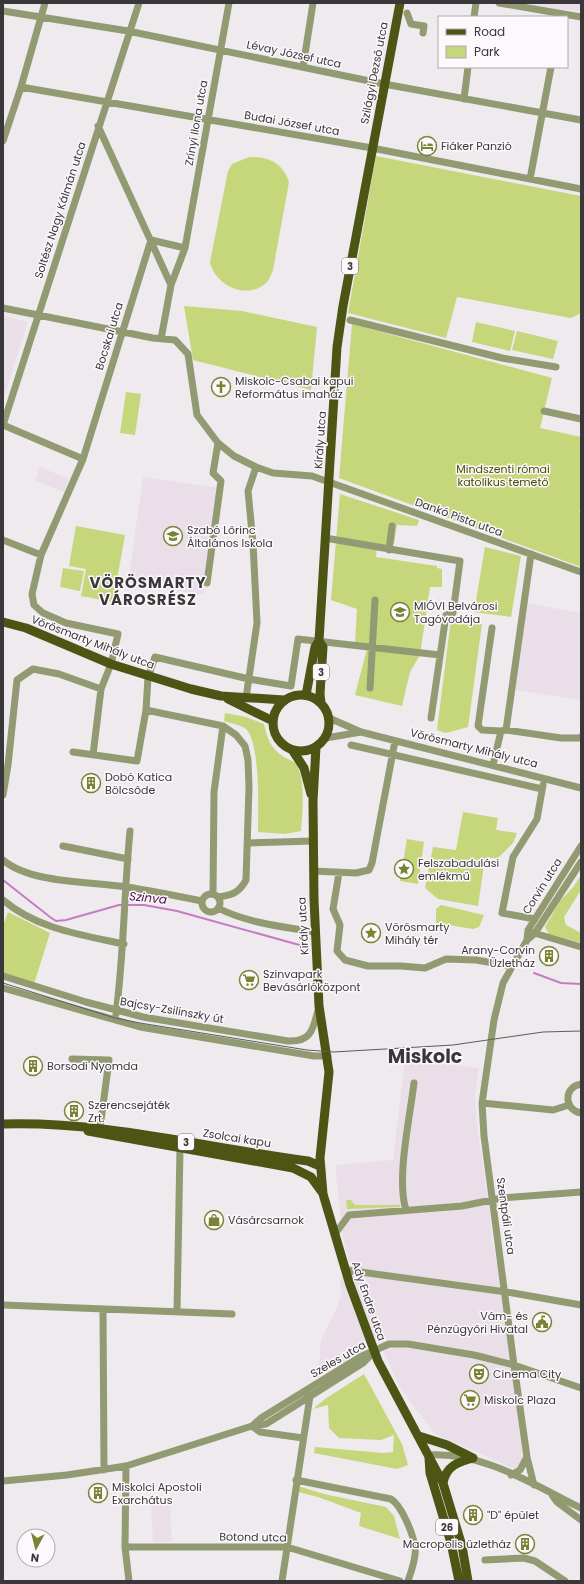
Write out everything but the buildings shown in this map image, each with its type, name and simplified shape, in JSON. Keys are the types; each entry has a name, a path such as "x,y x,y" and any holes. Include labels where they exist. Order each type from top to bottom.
{"main road":[{"name":"Szilágyi Dezső utca","path":"372,148 400,3"},
{"name":"Király utca","path":"306,695 315,647 319,641 338,340 372,148"},
{"name":"Vörösmarty Mihály utca","path":"3,622 26,628 111,664 148,677 221,696 284,700"},
{"name":"Király utca","path":"319,641 323,647 320,694 321,703"},
{"path":"306,695 291,696 284,700 276,709 273,721 275,734 287,748 308,751 316,747 326,738 330,728 330,718 321,703"},
{"name":"3","path":"306,695 321,703"},
{"name":"Vörösmarty Mihály utca","path":"221,696 273,721"},
{"name":"Király utca","path":"316,747 313,801 313,871 319,1006 328,1056"},
{"name":"Király utca","path":"293,750 304,768 313,801"},
{"name":"Ady Endre utca","path":"328,1056 329,1079 320,1166 323,1194 334,1234 374,1351 382,1369 419,1436"},
{"name":"Zsolcai kapu","path":"3,1124 52,1124 100,1128 308,1161 320,1166"},
{"name":"Zsolcai kapu","path":"75,1127 99,1134 293,1168"},
{"name":"3","path":"293,1168 309,1170 320,1166"},
{"name":"Ady Endre utca","path":"315,1180 320,1166"},
{"path":"293,1168 315,1180 323,1194"},
{"path":"419,1436 447,1445 473,1458"},
{"name":"26","path":"419,1436 443,1483 462,1546 468,1581"},
{"name":"26","path":"428,1455 430,1473 451,1543 459,1581"},
{"path":"443,1483 444,1476 449,1469 459,1462 473,1458"}],"street":[{"path":"3,141 46,3"},
{"name":"Soltész Nagy Kálmán utca","path":"3,425 128,31 139,3"},
{"name":"Zrínyi Ilona utca","path":"161,339 172,285 185,248 229,3"},
{"path":"303,67 313,3"},
{"path":"474,16 476,3"},
{"path":"499,3 560,16"},
{"name":"Lévay József utca","path":"3,11 128,31 384,84 581,120"},
{"path":"568,16 581,17"},
{"path":"409,20 410,24 424,26 423,33"},
{"path":"464,99 468,68"},
{"path":"530,179 551,68"},
{"name":"Budai József utca","path":"21,87 372,148 581,189"},
{"path":"98,126 172,285"},
{"path":"152,240 185,248"},
{"name":"Bocskai utca","path":"111,664 118,634 66,623 43,613 34,605 32,594 40,556 83,459 152,240"},
{"name":"Dankó Pista utca","path":"3,308 122,332 175,340 188,354 197,415 218,443 234,456 256,467 274,473 312,476 581,572"},
{"path":"350,320 502,358 556,367"},
{"path":"544,411 581,419"},
{"path":"3,425 83,459"},
{"path":"207,584 221,481 213,473 218,443"},
{"path":"246,698 250,679 257,623 253,543 248,491 256,467"},
{"path":"390,550 392,526"},
{"path":"326,538 460,561 453,613 446,616 431,718"},
{"path":"3,540 40,556"},
{"path":"493,765 503,730 531,554"},
{"path":"370,688 374,600"},
{"name":"Vörösmarty Mihály utca","path":"492,628 478,726 482,730 503,730"},
{"name":"Vörösmarty Mihály utca","path":"148,677 155,657 250,679 291,686 298,639 319,641"},
{"path":"319,641 440,655"},
{"path":"93,755 101,689 111,664"},
{"path":"3,796 17,680 33,670 59,674 101,689"},
{"path":"73,752 137,761 146,710 148,677"},
{"path":"146,710 223,726 236,735 245,746 248,760 248,842 246,880 241,888 232,895 205,896 202,901 202,906 207,911 214,911 218,908"},
{"name":"Vörösmarty Mihály utca","path":"330,718 361,732 581,788"},
{"path":"218,908 219,903 215,896 214,792 223,726"},
{"path":"503,730 561,738 581,737"},
{"name":"Vörösmarty Mihály utca","path":"326,738 361,732"},
{"path":"313,871 356,873 369,870 372,864 395,741"},
{"path":"351,745 542,789"},
{"path":"535,919 502,913 513,857 534,826 539,809 543,778"},
{"path":"115,1021 124,944 125,887 130,831"},
{"path":"248,842 313,841"},
{"path":"63,846 128,859"},
{"name":"Corvin utca","path":"531,932 535,919 581,846"},
{"path":"3,860 21,871 37,876 125,887 202,901"},
{"name":"Corvin utca","path":"519,953 531,932 581,862"},
{"path":"339,873 333,909 340,925 337,951 340,957 352,964 425,968 446,959 488,962 512,966"},
{"path":"3,900 26,916 59,930 124,944"},
{"path":"218,908 225,912 270,925 316,932"},
{"path":"531,932 581,947"},
{"name":"Szentpáli utca","path":"519,953 503,983 494,1020 482,1103 492,1200 514,1365 527,1457 534,1485"},
{"name":"Bajcsy-Zsilinszky út","path":"3,976 116,1011 295,1041 301,1040 309,1034 315,1023 319,1006"},
{"name":"Bajcsy-Zsilinszky út","path":"3,988 140,1027 314,1056 328,1056"},
{"path":"72,1059 109,1060 100,1128"},
{"path":"406,1210 403,1194 403,1176 414,1083"},
{"path":"581,1084 574,1086 569,1093 569,1105 575,1111 581,1113"},
{"path":"482,1103 553,1110 569,1105"},
{"path":"177,1312 180,1148"},
{"path":"334,1234 349,1215 462,1206 492,1200 581,1192"},
{"path":"346,1270 513,1293 581,1305"},
{"path":"3,1305 232,1314"},
{"path":"104,1309 104,1470"},
{"name":"Szeles utca","path":"3,1481 104,1470 126,1466 252,1426 262,1418 308,1393 360,1357 386,1345 408,1344 474,1355 514,1365 581,1388"},
{"path":"282,1581 303,1438 308,1393"},
{"path":"252,1426 260,1432 303,1438"},
{"path":"428,1455 442,1454 473,1458 581,1508"},
{"path":"511,1475 520,1470 527,1457"},
{"path":"126,1466 124,1547 129,1581"},
{"path":"296,1480 391,1499 397,1503 403,1513 416,1548 408,1581"},
{"path":"549,1492 557,1502 581,1520"},
{"name":"Botond utca","path":"124,1547 287,1547 400,1581"},
{"path":"485,1560 524,1558 535,1561 565,1581"}],"shaded area":[{"path":"514,3 581,3 581,11 552,9"},
{"path":"3,316 28,322 3,400"},
{"path":"40,467 69,479 64,492 35,480"},
{"name":"Szabó Lőrinc Általános Iskola","path":"143,477 219,488 204,595 128,583"},
{"path":"525,603 581,613 581,700 515,690"},
{"path":"405,1059 479,1068 475,1094 477,1126 489,1205 492,1241 502,1289 526,1465 514,1469 436,1435 401,1389 379,1343 318,1377 321,1340 338,1305 341,1295 340,1278 352,1272 342,1233 335,1165 393,1160"},
{"path":"170,1504 172,1541 153,1542 151,1505"}],"green space":[{"path":"376,156 581,196 581,313 571,318 457,297 446,338 348,313"},
{"path":"249,157 263,158 279,165 289,182 273,270 267,282 259,288 242,290 225,284 218,278 213,271 210,262 228,171 232,164"},
{"path":"184,306 242,311 317,327 311,390 193,360"},
{"path":"476,322 515,331 510,351 472,342"},
{"name":"Mindszenti római katolikus temető","path":"352,324 552,378 540,428 581,437 581,507 579,512 581,513 581,567 339,478"},
{"path":"517,331 558,341 553,359 512,350"},
{"path":"126,392 141,394 135,435 120,433"},
{"path":"340,494 419,520 417,526 397,525 394,544 377,546 376,557 437,566 437,568 442,569 442,587 430,587 420,655 410,672 402,706 355,695 367,649 355,644 357,609 331,600"},
{"path":"76,526 125,535 113,602 81,596 86,569 69,566"},
{"path":"485,547 521,556 511,617 474,612"},
{"path":"63,568 84,571 80,591 60,587"},
{"path":"451,619 482,624 468,727 446,733 437,730"},
{"path":"225,713 246,717 264,724 268,739 276,751 296,764 302,781 303,807 301,831 285,834 258,832 258,777 254,747 250,735 245,728 224,721"},
{"path":"463,812 498,818 496,830 517,833 513,843 498,858 485,858 478,906 438,899 425,888 433,847 456,850"},
{"path":"407,839 424,842 418,884 400,881"},
{"path":"581,875 581,890 564,917 566,925 581,933 581,943 549,934 545,927 560,901 574,886"},
{"path":"441,905 484,915 479,927 473,929 436,923 436,909"},
{"path":"8,912 50,933 34,984 3,975 3,926"},
{"path":"346,1200 351,1200 355,1205 400,1205 400,1207 347,1209"},
{"path":"364,1374 402,1444 408,1465 397,1469 314,1453 315,1447 383,1453 393,1452 394,1435 381,1440 339,1438 329,1428 328,1405 313,1409 325,1399"},
{"path":"298,1486 324,1494 386,1507 394,1516 400,1539 359,1526 361,1513 318,1497 294,1491"}],"waterway":[{"name":"Szinva","path":"3,880 56,921 66,920 119,905 144,905 177,911 303,946"},
{"name":"Szinva","path":"534,973 561,983 581,984"}],"tram line":[{"path":"3,983 115,1018 307,1050 334,1052 453,1045 543,1032 581,1031"}],"place":[{"name":"Fiáker Panzió","path":"427,146"},
{"name":"Miskolc-Csabai kapui Református imaház","path":"221,387"},
{"name":"Szabó Lőrinc Általános Iskola","path":"173,536"},
{"name":"MIÓVI Belvárosi Tagóvodája","path":"400,612"},
{"name":"Dobó Katica Bölcsőde","path":"91,783"},
{"name":"Felszabadulási emlékmű","path":"404,869"},
{"name":"Vörösmarty Mihály tér","path":"371,933"},
{"name":"Arany-Corvin Üzletház","path":"549,956"},
{"name":"Szinvapark Bevásárlóközpont","path":"249,980"},
{"name":"Borsodi Nyomda","path":"33,1066"},
{"name":"Szerencsejáték Zrt.","path":"74,1111"},
{"name":"Vásárcsarnok","path":"214,1220"},
{"name":"Vám- és Pénzügyőri Hivatal","path":"542,1322"},
{"name":"Cinema City","path":"479,1374"},
{"name":"Miskolc Plaza","path":"470,1400"},
{"name":"Miskolci Apostoli Exarchátus","path":"98,1493"},
{"name":"\"D\" épület","path":"473,1515"},
{"name":"Macropolis üzletház","path":"525,1544"}],"district":[{"name":"VÖRÖSMARTY VÁROSRÉSZ","path":"148,592"},
{"name":"Miskolc","path":"425,1056"}]}
